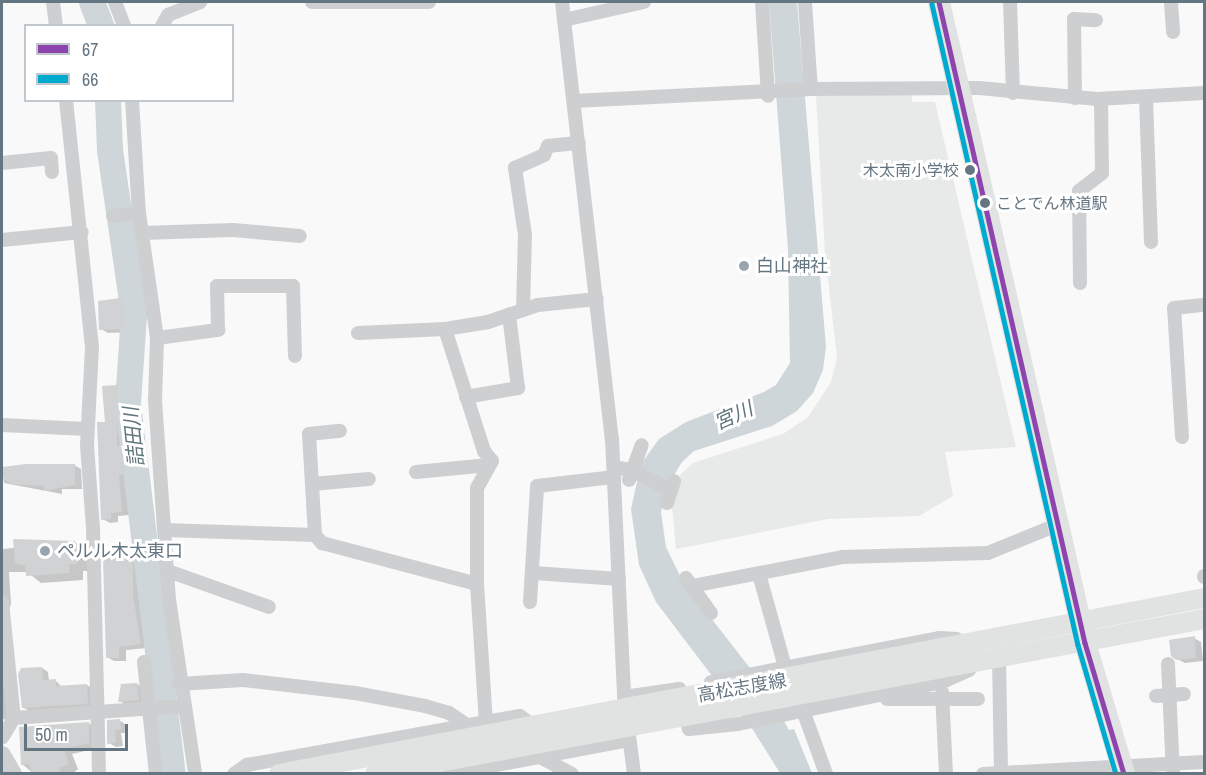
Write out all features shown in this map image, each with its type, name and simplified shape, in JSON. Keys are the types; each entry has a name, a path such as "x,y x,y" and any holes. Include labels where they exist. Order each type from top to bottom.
{"main road":[{"path":"939,2 1083,632 1123,769"},
{"name":"高松志度線","path":"279,774 422,756 818,683 999,658 1204,598"},
{"name":"高松志度線","path":"818,683 979,640 1204,619"},
{"name":"高松志度線","path":"375,774 422,756"}],"street":[{"path":"53,2 56,24"},
{"path":"115,2 123,24"},
{"path":"163,24 168,15 200,2"},
{"path":"312,2 429,2"},
{"path":"562,2 597,299 614,472 624,697 634,774"},
{"path":"564,20 644,2"},
{"path":"762,2 769,92"},
{"path":"805,2 810,89"},
{"path":"1010,2 1013,93"},
{"path":"1172,2 1173,32"},
{"path":"1075,98 1074,19 1096,20"},
{"path":"574,101 810,89 958,87 1101,99 1204,93"},
{"path":"1146,98 1151,242"},
{"path":"1080,283 1079,190 1102,173 1101,99"},
{"path":"66,102 82,232 92,347 87,429 93,528 99,774"},
{"path":"132,102 139,213 157,338 155,400 164,530 179,684 195,774"},
{"path":"466,397 518,388 516,313 525,235 517,198 515,168 544,155 548,146 579,143"},
{"path":"2,163 51,158 52,172"},
{"path":"113,216 139,213"},
{"path":"142,233 233,230 300,236"},
{"path":"2,240 82,232"},
{"path":"157,338 218,330 217,286 294,285 295,356"},
{"path":"358,333 446,329 516,313 538,305 597,299"},
{"path":"1182,437 1174,308 1204,305"},
{"path":"446,329 484,451 492,461 477,488 477,584 486,722"},
{"path":"2,425 87,429"},
{"path":"340,431 309,434 315,535 322,543 477,584"},
{"path":"632,474 642,445"},
{"path":"416,472 489,465"},
{"path":"530,602 534,573 537,486 614,472 632,474 669,490"},
{"path":"312,484 369,480"},
{"path":"711,613 689,582 759,574 842,557 988,553 1059,524"},
{"path":"164,530 315,535"},
{"path":"168,572 269,606"},
{"path":"534,573 619,579"},
{"path":"759,574 784,667 804,710 826,774"},
{"path":"2,602 14,718 2,738"},
{"path":"624,697 679,688 706,678 751,669 784,667 939,638 979,640"},
{"path":"679,688 689,729 738,724 942,682 999,658 1002,772"},
{"path":"144,662 156,774"},
{"path":"1168,664 1163,696 1173,768"},
{"path":"751,669 787,713"},
{"path":"706,678 738,724"},
{"path":"179,684 243,680 355,693 426,706 449,713 468,726"},
{"path":"942,682 946,774"},
{"path":"1163,696 1184,694"},
{"path":"861,699 978,699"},
{"path":"14,718 183,706"},
{"path":"234,774 247,765 520,716 528,722 540,757 572,774"},
{"path":"449,774 629,740"},
{"path":"2,755 13,774"},
{"path":"983,774 1173,768 1204,762"}],"shaded area":[{"name":"木太南小学校","path":"912,94 912,102 935,102 1016,447 945,452 953,496 919,516 828,519 676,549 672,507 680,475 693,463 783,434 808,417 831,382 837,358 825,253 816,96"}],"water":[{"name":"宮川","path":"769,2 797,2 826,347 823,370 813,393 797,411 772,426 694,451 682,462 667,487 661,512 666,547 683,582 764,686 789,730 794,729 812,773 780,773 753,730 656,602 639,565 631,509 641,464 659,439 686,422 764,392 776,385 790,363 788,249"}],"building":[{"path":"121,298 126,329 99,330 98,301"},
{"path":"118,385 117,445 122,445 124,474 119,475 122,512 111,513 111,519 101,520 97,422 105,422 102,386"},
{"path":"26,464 75,464 75,485 44,491 44,486 11,484 2,478 2,467"},
{"name":"ペルル木太東口","path":"13,539 75,541 77,564 69,564 70,573 26,576 25,566 15,563"},
{"path":"103,557 133,559 133,595 141,644 119,647 119,658 106,658"},
{"path":"1195,636 1196,658 1176,660 1171,656 1169,640"},
{"path":"42,667 43,680 56,679 56,686 87,684 88,704 22,708 18,674 21,668"},
{"path":"137,683 139,700 118,702 121,684"},
{"path":"120,719 121,729 115,730 116,743 107,744 107,720"},
{"path":"89,722 89,743 64,749 69,764 59,768 61,774 32,774 29,764 21,765 19,727"}],"waterway":[{"name":"詰田川","path":"92,2 100,24"},
{"name":"詰田川","path":"108,102 110,150 134,315 128,404 173,774"}],"transit line":[{"name":"67","path":"939,2 1085,643 1124,774"},
{"name":"66","path":"932,4 1078,645 1116,774"}],"place":[{"name":"木太南小学校","path":"970,170"},
{"name":"ことでん林道駅","path":"985,203"},
{"name":"白山神社","path":"744,266"},
{"name":"ペルル木太東口","path":"45,551"}]}
